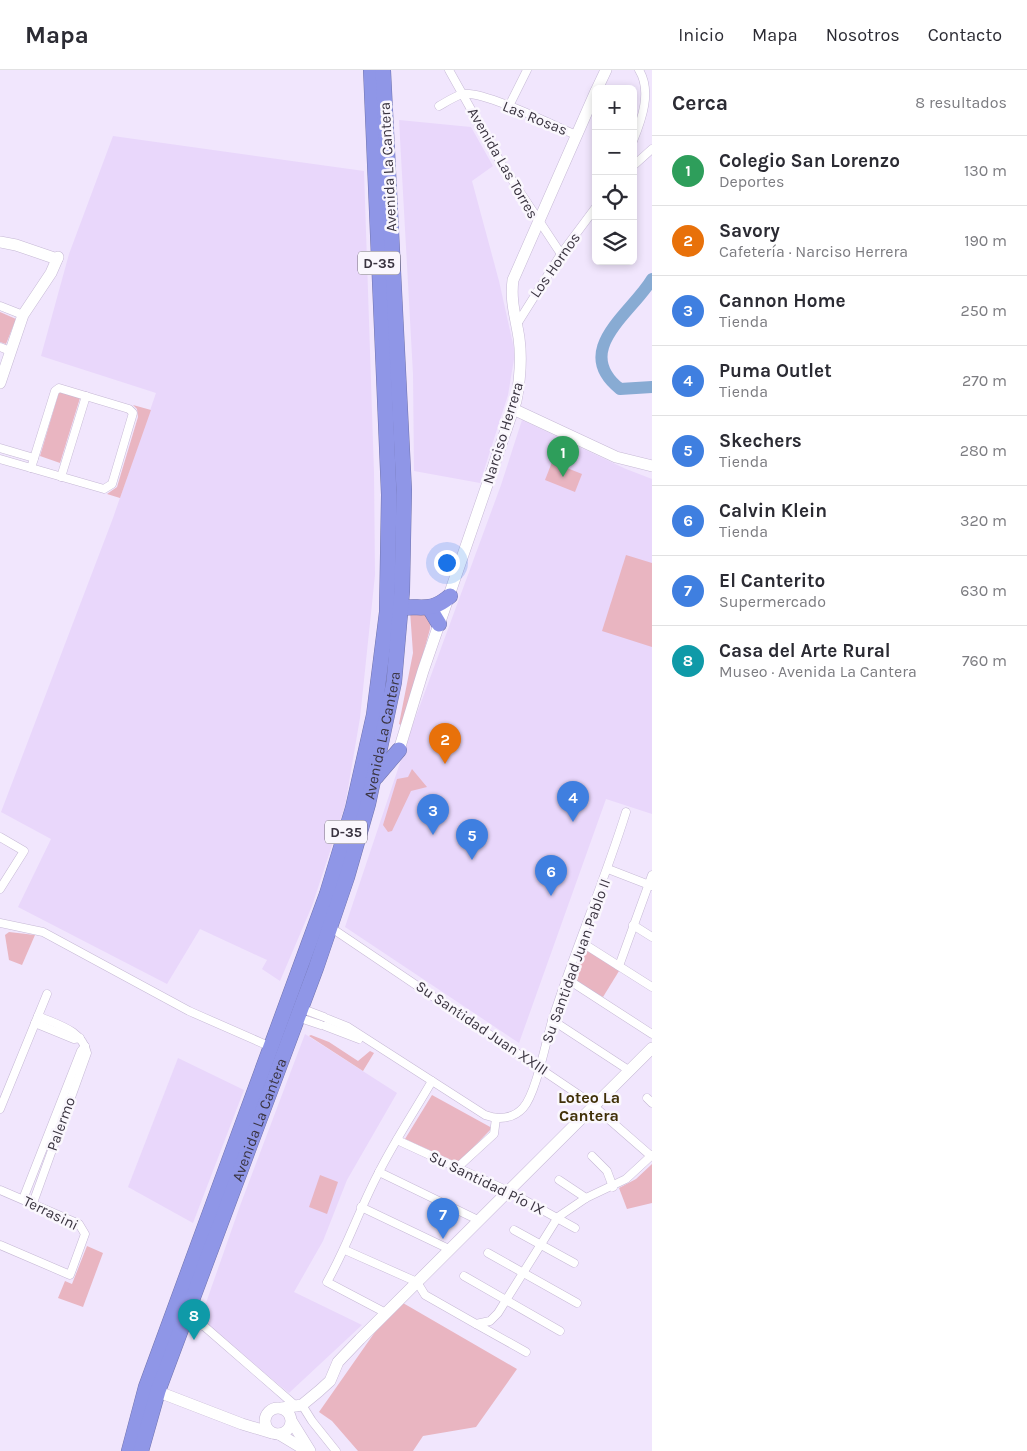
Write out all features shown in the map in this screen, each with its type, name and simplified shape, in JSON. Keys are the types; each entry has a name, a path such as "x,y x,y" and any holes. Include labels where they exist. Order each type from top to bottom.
{"highway":[{"name":"Avenida La Cantera","path":"141,1451 152,1389 186,1316 292,1010 394,682 394,610 370,70"},
{"name":"Avenida La Cantera","path":"383,70 404,490 394,610"},
{"path":"394,610 430,609 450,596"},
{"path":"430,609 439,624"},
{"name":"Avenida La Cantera","path":"129,1451 272,1047 292,1010 330,927 355,852 374,780 374,749"},
{"path":"374,749 392,754 399,750"},
{"path":"374,780 399,750"}],"street":[{"name":"Avenida Las Torres","path":"449,70 500,163 561,254"},
{"path":"509,106 527,70"},
{"name":"Narciso Herrera","path":"598,85 606,70"},
{"path":"637,130 649,96 647,82 639,70"},
{"path":"438,106 463,94"},
{"name":"Las Rosas","path":"463,94 472,94 509,106 576,135"},
{"name":"Narciso Herrera","path":"399,750 439,624 514,409 521,363 517,324 512,300 513,280 592,99"},
{"path":"637,162 652,149"},
{"name":"Los Hornos","path":"517,324 561,254 592,212"},
{"path":"0,242 57,258 51,273 23,315 5,349 0,382"},
{"path":"0,306 23,315"},
{"path":"0,458 31,468 61,477 104,489 110,486 133,415 130,410 60,388 56,389 31,468"},
{"path":"61,477 86,396"},
{"path":"514,409 616,457 652,466"},
{"path":"0,448 34,458"},
{"name":"Su Santidad Juan Pablo II","path":"496,1118 510,1117 523,1108 529,1100 552,1020 608,870 626,812"},
{"path":"0,837 24,851 0,889"},
{"path":"608,870 650,885"},
{"path":"619,966 633,925 650,885 652,874"},
{"path":"0,923 43,932 189,1011 272,1047"},
{"path":"633,925 652,937"},
{"name":"Su Santidad Juan XXIII","path":"330,927 539,1066 594,1105 651,1156"},
{"path":"581,942 652,987"},
{"path":"567,980 652,1034"},
{"path":"0,1109 47,994"},
{"path":"292,1010 325,1022 370,1043 485,1114 496,1118 494,1134 458,1167"},
{"path":"37,1020 74,1039 80,1038 86,1046"},
{"path":"552,1020 630,1070"},
{"name":"Palermo","path":"23,1199 81,1050 86,1046"},
{"name":"Palermo","path":"33,1203 87,1053 86,1046"},
{"path":"275,1434 289,1429 295,1413 330,1381 338,1362 652,1048"},
{"path":"386,1313 327,1282 345,1250 361,1207 378,1172 432,1081"},
{"name":"Su Santidad Pío IX","path":"397,1140 508,1191 575,1228"},
{"path":"592,1156 607,1171 613,1187"},
{"path":"476,1324 484,1324 493,1320 558,1217 586,1198 613,1187 633,1174 651,1156"},
{"path":"378,1172 478,1220"},
{"path":"559,1180 586,1198"},
{"name":"Terrasini","path":"0,1190 33,1203 83,1228 85,1237 70,1275 0,1245"},
{"path":"361,1207 449,1249"},
{"path":"514,1230 574,1262"},
{"path":"345,1250 417,1282 425,1295 526,1352"},
{"path":"488,1253 577,1303"},
{"path":"464,1276 560,1331"},
{"path":"186,1316 205,1327 295,1413 309,1451"},
{"path":"152,1389 229,1417 242,1424 275,1434 309,1451"},
{"path":"229,1417 252,1420 275,1408 282,1408 312,1421 336,1451"},
{"path":"269,1412 266,1425 275,1434"}],"shaded area":[{"path":"399,120 471,127 493,166 472,181 499,281 515,353 508,395 480,483 414,471 413,374"},
{"path":"113,136 364,171 374,472 375,575 360,718 345,806 312,906 280,981 262,969 267,960 200,929 167,984 18,907 51,839 1,812 113,518 156,393 41,356 69,254"},
{"path":"0,312 16,319 6,344 0,342"},
{"path":"59,392 80,398 60,463 40,456"},
{"path":"133,405 151,410 120,498 107,494 117,487 138,417 137,409"},
{"path":"522,420 626,469 652,479 652,814 606,799 519,1043 345,927 412,727 501,485"},
{"path":"552,462 582,474 575,492 545,480"},
{"path":"626,555 652,563 652,647 602,631"},
{"path":"410,611 431,613 430,629 403,726 399,724 413,653"},
{"path":"412,769 427,787 411,791 392,831 388,832 383,825 397,779 408,777"},
{"path":"9,932 35,935 22,965 9,960 5,935"},
{"path":"584,948 619,971 603,997 572,980"},
{"path":"305,1034 397,1093 347,1180 323,1241 294,1292 362,1325 289,1393 200,1320 241,1203"},
{"path":"311,1035 329,1042 358,1061 370,1051 374,1053 363,1071 309,1036"},
{"path":"178,1058 244,1090 193,1223 128,1187"},
{"path":"432,1095 492,1128 458,1163 405,1139"},
{"path":"652,1164 652,1203 627,1209 619,1188 636,1179"},
{"path":"320,1175 338,1182 327,1214 309,1207"},
{"path":"87,1246 103,1253 83,1307 58,1298 65,1281 72,1284"},
{"path":"403,1303 517,1369 476,1427 423,1436 413,1451 358,1451 332,1421 319,1412 375,1332"}],"waterway":[{"path":"652,279 610,332 603,346 602,360 606,374 620,389 652,387"}],"place":[{"name":"Colegio San Lorenzo","path":"563,477"},
{"name":"Savory","path":"445,764"},
{"name":"Puma Outlet","path":"573,822"},
{"name":"Cannon Home","path":"433,835"},
{"name":"Skechers","path":"472,860"},
{"name":"Calvin Klein","path":"551,896"},
{"name":"El Canterito","path":"443,1239"},
{"name":"Casa del Arte Rural","path":"194,1340"}],"district":[{"name":"Loteo La Cantera","path":"589,1106"}]}
